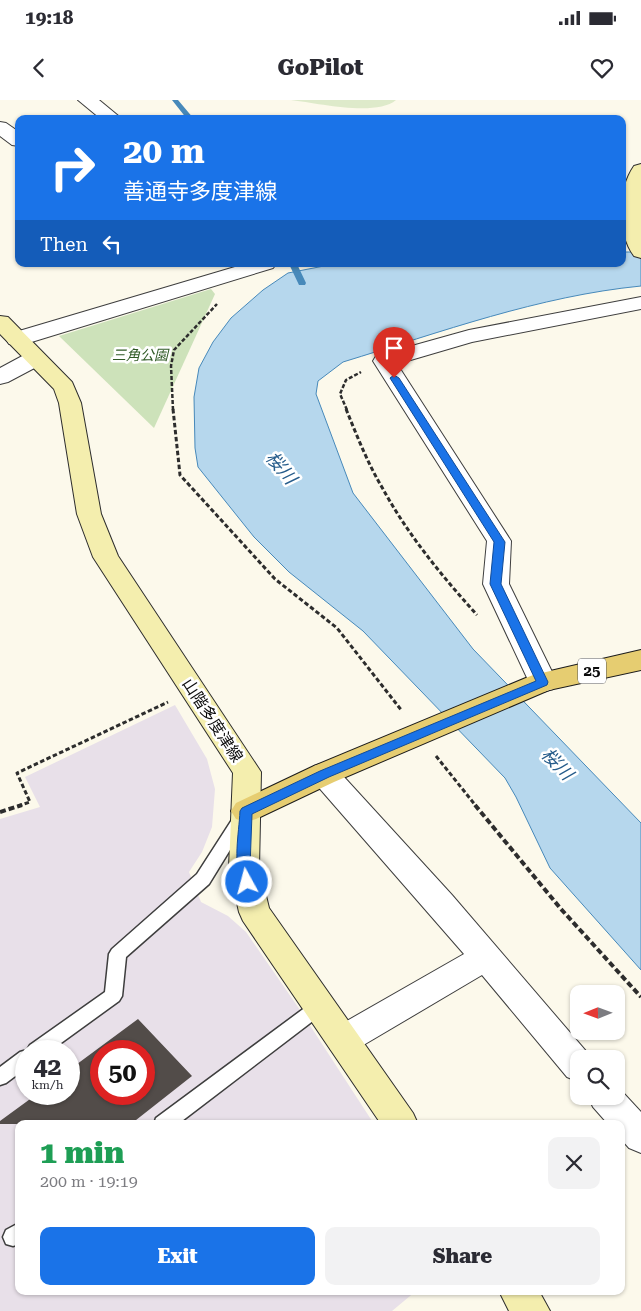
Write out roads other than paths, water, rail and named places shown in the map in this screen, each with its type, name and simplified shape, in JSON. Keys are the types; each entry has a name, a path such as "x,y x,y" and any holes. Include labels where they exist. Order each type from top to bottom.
{"main road":[{"path":"635,240 630,211 633,191 641,170"},
{"name":"山階多度津線","path":"17,340 64,387 70,403 89,514 106,557 247,772 244,867 254,912 398,1120"},
{"name":"25","path":"246,811 324,774 543,682 641,660"},
{"path":"520,1295 531,1311"}],"street":[{"path":"87,100 107,115"},
{"path":"0,126 15,138"},
{"path":"0,377 17,340 256,267"},
{"path":"543,682 496,584 499,542 384,362 469,336 641,303"},
{"path":"324,774 441,904 570,1056"},
{"path":"343,1040 486,957"},
{"path":"613,1105 641,1136"}],"lane":[{"path":"51,1040 113,996 118,954 203,880 246,811"},
{"path":"168,1120 320,1006"},
{"path":"0,1077 15,1066"}],"water":[{"name":"桜川","path":"626,252 641,252 641,286 565,298 491,316 343,362 318,381 316,394 353,493 473,649 641,823 641,970 550,868 505,778 363,631 289,572 254,537 198,467 195,448 194,397 199,368 213,342 231,318 263,290 288,273 319,267 626,267"}],"waterway":[{"path":"175,100 188,115"},
{"path":"294,267 302,283"}],"park label":[{"name":"三角公園","path":"140,355"}]}
